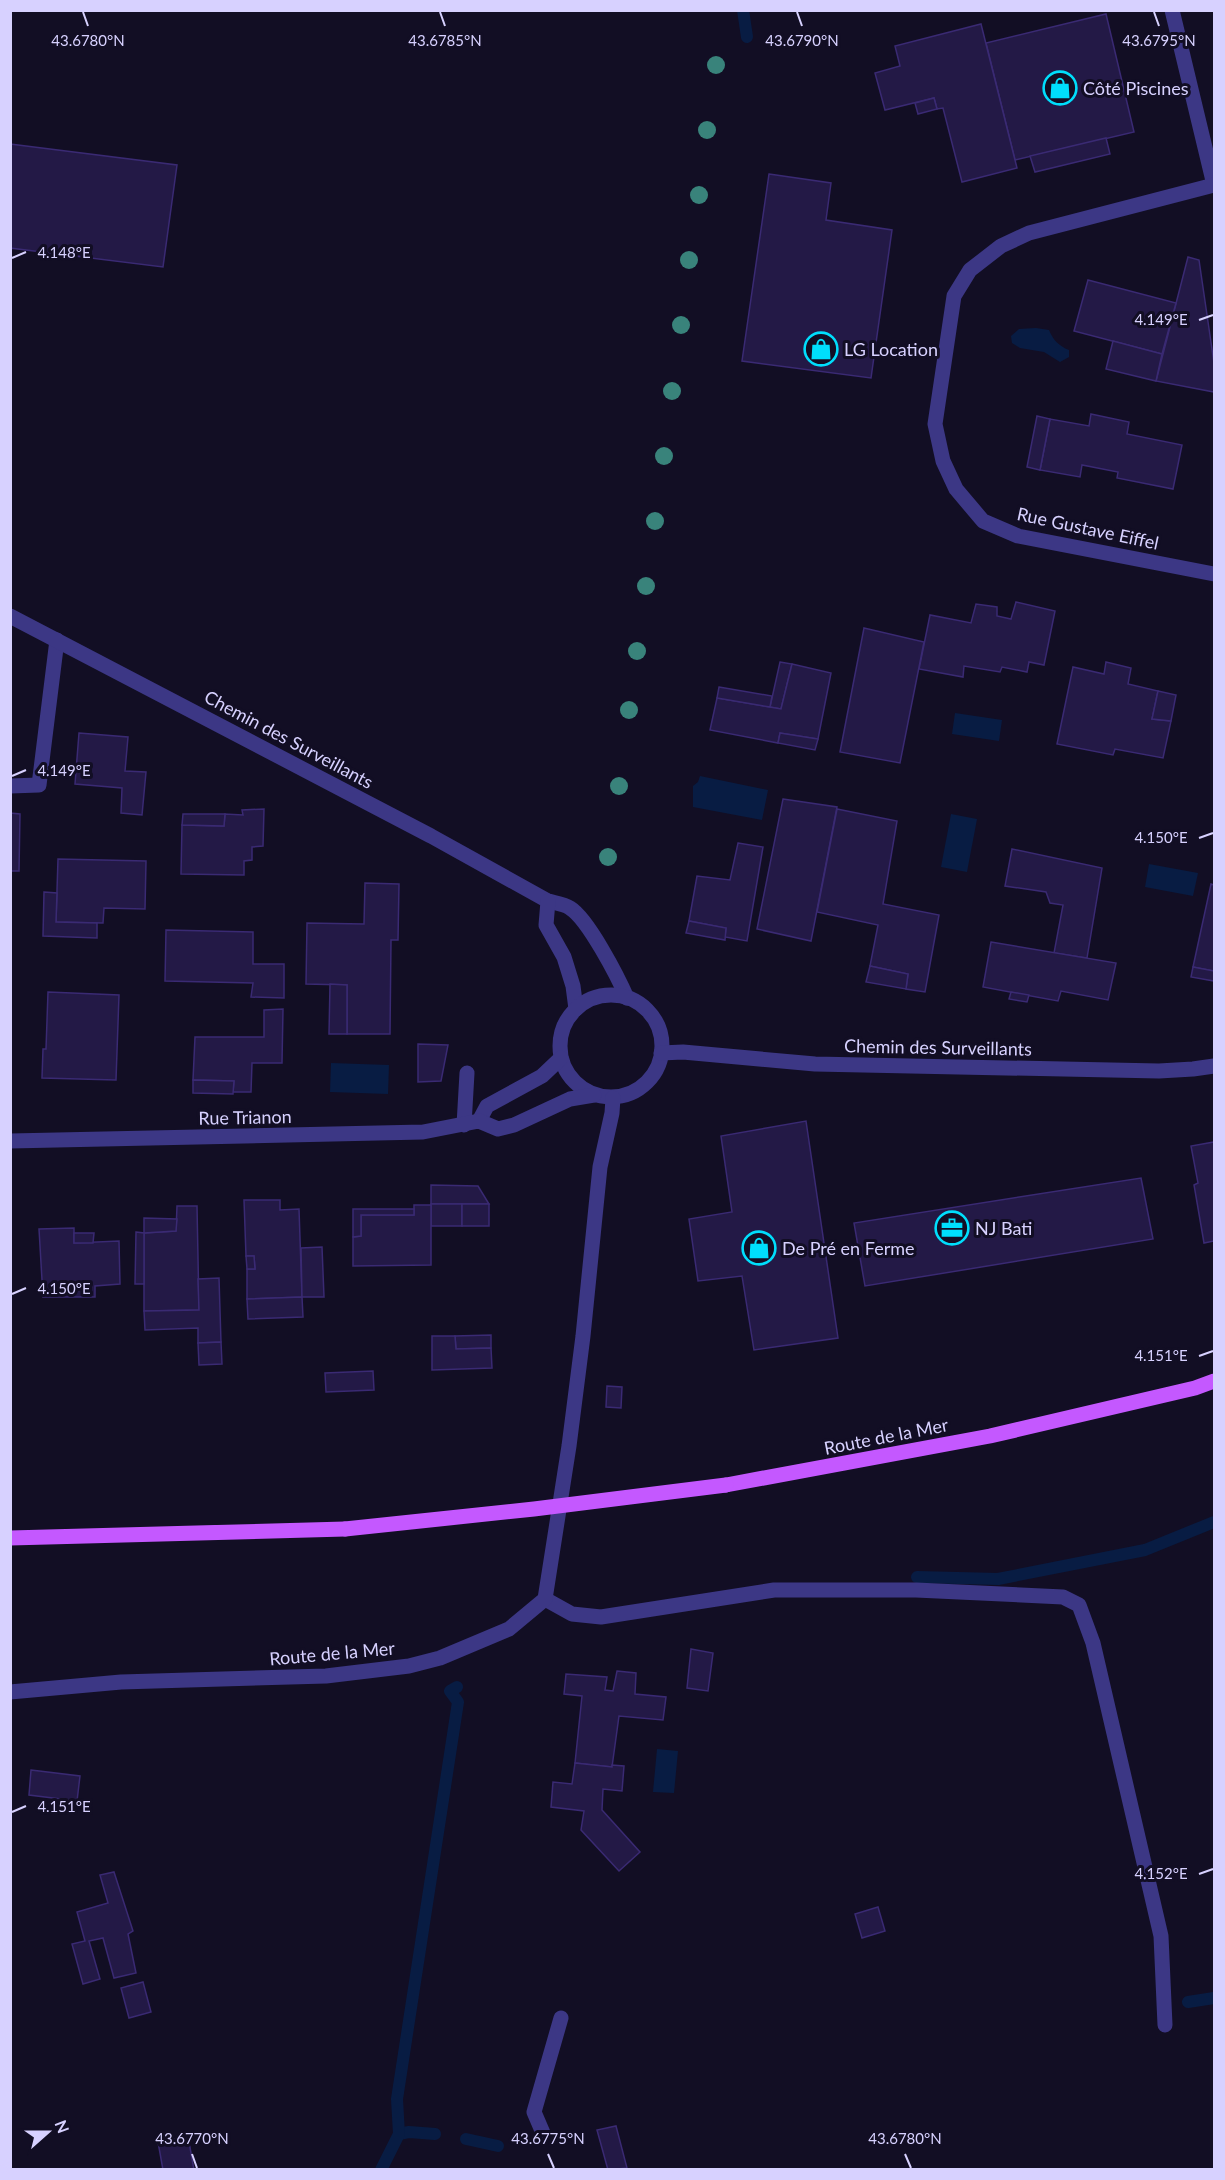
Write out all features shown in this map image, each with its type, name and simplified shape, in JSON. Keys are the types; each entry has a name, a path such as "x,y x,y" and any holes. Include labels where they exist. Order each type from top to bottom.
{"main road":[{"name":"Route de la Mer","path":"10,1538 345,1528 534,1509 726,1485 990,1436 1195,1388 1215,1381"}],"street":[{"path":"1172,10 1214,185"},
{"name":"Rue Gustave Eiffel","path":"1214,185 1029,233 1001,246 970,270 954,296 935,424 943,461 956,489 983,521 1018,536 1215,574"},
{"name":"Chemin des Surveillants","path":"10,616 421,830 548,901 569,907 579,916 616,974 627,998"},
{"path":"10,786 39,785 57,640"},
{"path":"548,901 546,925 564,957 573,986 576,1009"},
{"path":"479,1120 498,1129 514,1125 570,1099 594,1095 613,1098 630,1094 645,1084 656,1070 661,1053 660,1036 654,1019 642,1006 627,998 600,996 576,1009 562,1032 561,1058 568,1074 580,1087 594,1095"},
{"name":"Chemin des Surveillants","path":"661,1053 683,1052 827,1064 1159,1071 1215,1066"},
{"name":"Rue Trianon","path":"10,1141 423,1132 479,1120 487,1106 542,1076 561,1058"},
{"path":"464,1125 467,1073"},
{"path":"613,1098 600,1167 581,1351 545,1599 572,1614 601,1617 774,1590 916,1590 1063,1597 1079,1605 1093,1643 1161,1936 1165,2025"},
{"name":"Route de la Mer","path":"10,1692 121,1682 326,1676 409,1666 440,1658 509,1629 545,1599"},
{"path":"543,2133 534,2112 561,2018"}],"water":[{"path":"1019,329 1049,330 1052,337 1062,347 1069,350 1069,357 1060,362 1044,352 1020,348 1012,343 1011,336"},
{"path":"955,713 1002,720 999,741 952,734"},
{"path":"700,776 768,790 762,820 693,807 693,786 698,782"},
{"path":"951,814 977,819 967,872 941,867"},
{"path":"1149,864 1198,873 1193,896 1145,887"},
{"path":"331,1063 389,1065 388,1094 330,1092"},
{"path":"657,1749 678,1751 674,1793 653,1792"}],"building":[{"name":"Côté Piscines","path":"1106,14 1134,132 1015,160 986,43"},
{"path":"981,24 1017,168 962,182 943,108 937,109 934,98 885,110 875,73 900,66 895,46"},
{"path":"934,98 937,109 918,114 915,103"},
{"path":"1106,138 1110,154 1035,172 1030,156"},
{"path":"10,144 177,165 163,267 10,248"},
{"path":"769,174 831,183 826,220 892,230 871,378 742,361"},
{"path":"1188,257 1199,260 1214,363 1214,392 1156,381"},
{"path":"1088,280 1176,303 1162,354 1074,331"},
{"path":"1113,341 1162,354 1156,381 1106,369"},
{"path":"1091,414 1129,422 1127,434 1182,445 1173,489 1117,478 1118,472 1082,465 1080,477 1040,470 1050,419 1089,426"},
{"path":"1037,416 1050,419 1040,470 1027,467"},
{"path":"1016,602 1055,611 1044,665 1029,662 1027,672 1002,667 1000,672 964,666 963,677 919,669 930,615 971,623 976,604 997,607 997,616 1011,619"},
{"path":"864,628 924,642 900,763 840,752"},
{"path":"780,662 792,664 781,709 770,707"},
{"path":"1106,662 1131,668 1128,684 1158,691 1152,719 1171,721 1163,758 1115,749 1113,755 1057,744 1073,667 1104,674"},
{"path":"792,664 831,673 818,739 780,733 778,743 710,730 717,698 781,709"},
{"path":"719,687 772,696 770,707 717,698"},
{"path":"1158,691 1176,695 1171,721 1152,719"},
{"path":"79,733 128,737 125,771 146,772 142,815 121,813 122,788 75,784"},
{"path":"780,733 818,739 815,750 778,743"},
{"path":"783,799 837,807 811,941 757,929"},
{"path":"264,809 263,846 252,847 252,860 244,861 244,875 181,874 182,825 224,826 225,814 243,815 242,810"},
{"path":"837,809 897,821 883,904 939,915 925,992 906,989 908,974 870,966 878,925 817,912"},
{"path":"10,813 20,814 19,871 10,871"},
{"path":"183,814 225,814 224,826 182,825"},
{"path":"738,843 763,847 747,941 725,937 726,928 689,921 697,876 730,880"},
{"path":"1012,849 1102,868 1087,958 1054,953 1063,905 1050,903 1046,892 1005,886"},
{"path":"58,859 146,861 145,909 104,908 103,923 56,922"},
{"path":"365,883 399,884 398,940 391,940 390,1034 347,1034 347,985 306,984 307,923 364,924"},
{"path":"1211,884 1214,885 1214,971 1193,967"},
{"path":"44,892 57,893 56,922 97,923 97,938 43,936"},
{"path":"689,921 726,928 725,940 686,933"},
{"path":"166,930 253,932 253,964 284,964 284,998 251,997 253,983 165,981"},
{"path":"991,942 1116,963 1108,1000 1061,991 1058,1001 983,987"},
{"path":"870,966 908,974 906,989 866,982"},
{"path":"1193,967 1214,971 1214,981 1191,977"},
{"path":"330,984 347,985 347,1034 329,1034"},
{"path":"48,992 119,995 116,1080 42,1078 43,1049 46,1049"},
{"path":"1011,992 1029,995 1027,1002 1009,999"},
{"path":"283,1009 282,1063 252,1063 251,1092 233,1092 234,1081 193,1080 195,1037 264,1037 264,1010"},
{"path":"418,1044 448,1045 441,1081 418,1082"},
{"path":"193,1080 234,1081 233,1094 193,1093"},
{"name":"De Pré en Ferme","path":"806,1121 838,1338 754,1350 742,1276 698,1281 689,1219 732,1212 721,1136"},
{"path":"1214,1142 1214,1241 1204,1243 1194,1185 1198,1183 1191,1146"},
{"path":"1141,1178 1153,1239 865,1286 854,1223"},
{"path":"431,1185 478,1186 489,1204 431,1204"},
{"path":"244,1200 280,1200 280,1210 299,1209 302,1297 247,1299 247,1269 255,1269 254,1256 246,1256"},
{"path":"431,1204 462,1204 462,1226 431,1226"},
{"path":"462,1204 489,1204 489,1226 462,1226"},
{"path":"414,1205 431,1205 431,1265 353,1266 353,1237 361,1236 361,1215 414,1215"},
{"path":"177,1206 197,1206 199,1310 144,1311 144,1233 176,1231"},
{"path":"353,1209 414,1209 414,1215 361,1215 361,1236 353,1237"},
{"path":"144,1218 177,1219 176,1231 144,1233"},
{"path":"74,1228 74,1243 119,1241 120,1284 95,1286 95,1297 43,1297 39,1229"},
{"path":"136,1232 144,1233 144,1284 135,1284"},
{"path":"74,1233 94,1233 93,1243 74,1243"},
{"path":"322,1247 324,1297 302,1297 301,1248"},
{"path":"246,1256 254,1256 255,1269 247,1269"},
{"path":"219,1278 221,1342 198,1343 198,1328 145,1330 144,1311 199,1310 198,1279"},
{"path":"302,1297 303,1317 248,1319 247,1299"},
{"path":"491,1335 491,1348 456,1349 455,1336"},
{"path":"432,1336 455,1336 456,1349 491,1348 492,1368 432,1370"},
{"path":"221,1342 222,1364 199,1365 198,1343"},
{"path":"373,1371 374,1390 326,1392 325,1373"},
{"path":"607,1386 622,1387 621,1408 606,1407"},
{"path":"691,1649 713,1653 708,1691 687,1688"},
{"path":"617,1671 636,1673 635,1694 666,1697 663,1720 619,1716 612,1767 575,1763 582,1696 564,1694 566,1674 607,1677 605,1690 613,1691"},
{"path":"575,1763 624,1766 622,1791 603,1789 602,1810 640,1852 619,1871 581,1830 584,1811 551,1807 553,1782 572,1784"},
{"path":"31,1770 80,1776 77,1801 29,1795"},
{"path":"114,1872 133,1931 128,1934 136,1973 114,1978 103,1938 89,1941 100,1979 83,1984 72,1944 85,1941 77,1912 108,1903 100,1875"},
{"path":"878,1907 885,1931 862,1938 855,1914"},
{"path":"143,1982 151,2012 129,2018 121,1988"},
{"path":"616,2126 627,2168 608,2170 597,2130"},
{"path":"188,2136 194,2170 163,2170 158,2142"}],"waterway":[{"path":"743,10 747,37"},
{"path":"917,1577 998,1579 1145,1550 1214,1522"},
{"path":"381,2170 399,2134 397,2099 458,1702 450,1691 457,1687"},
{"path":"1188,2002 1214,1998"},
{"path":"399,2134 409,2132 435,2134"},
{"path":"466,2139 498,2146"}],"place":[{"name":"Côté Piscines","path":"1060,88"},
{"name":"LG Location","path":"821,349"},
{"name":"NJ Bati","path":"952,1228"},
{"name":"De Pré en Ferme","path":"759,1248"}]}
